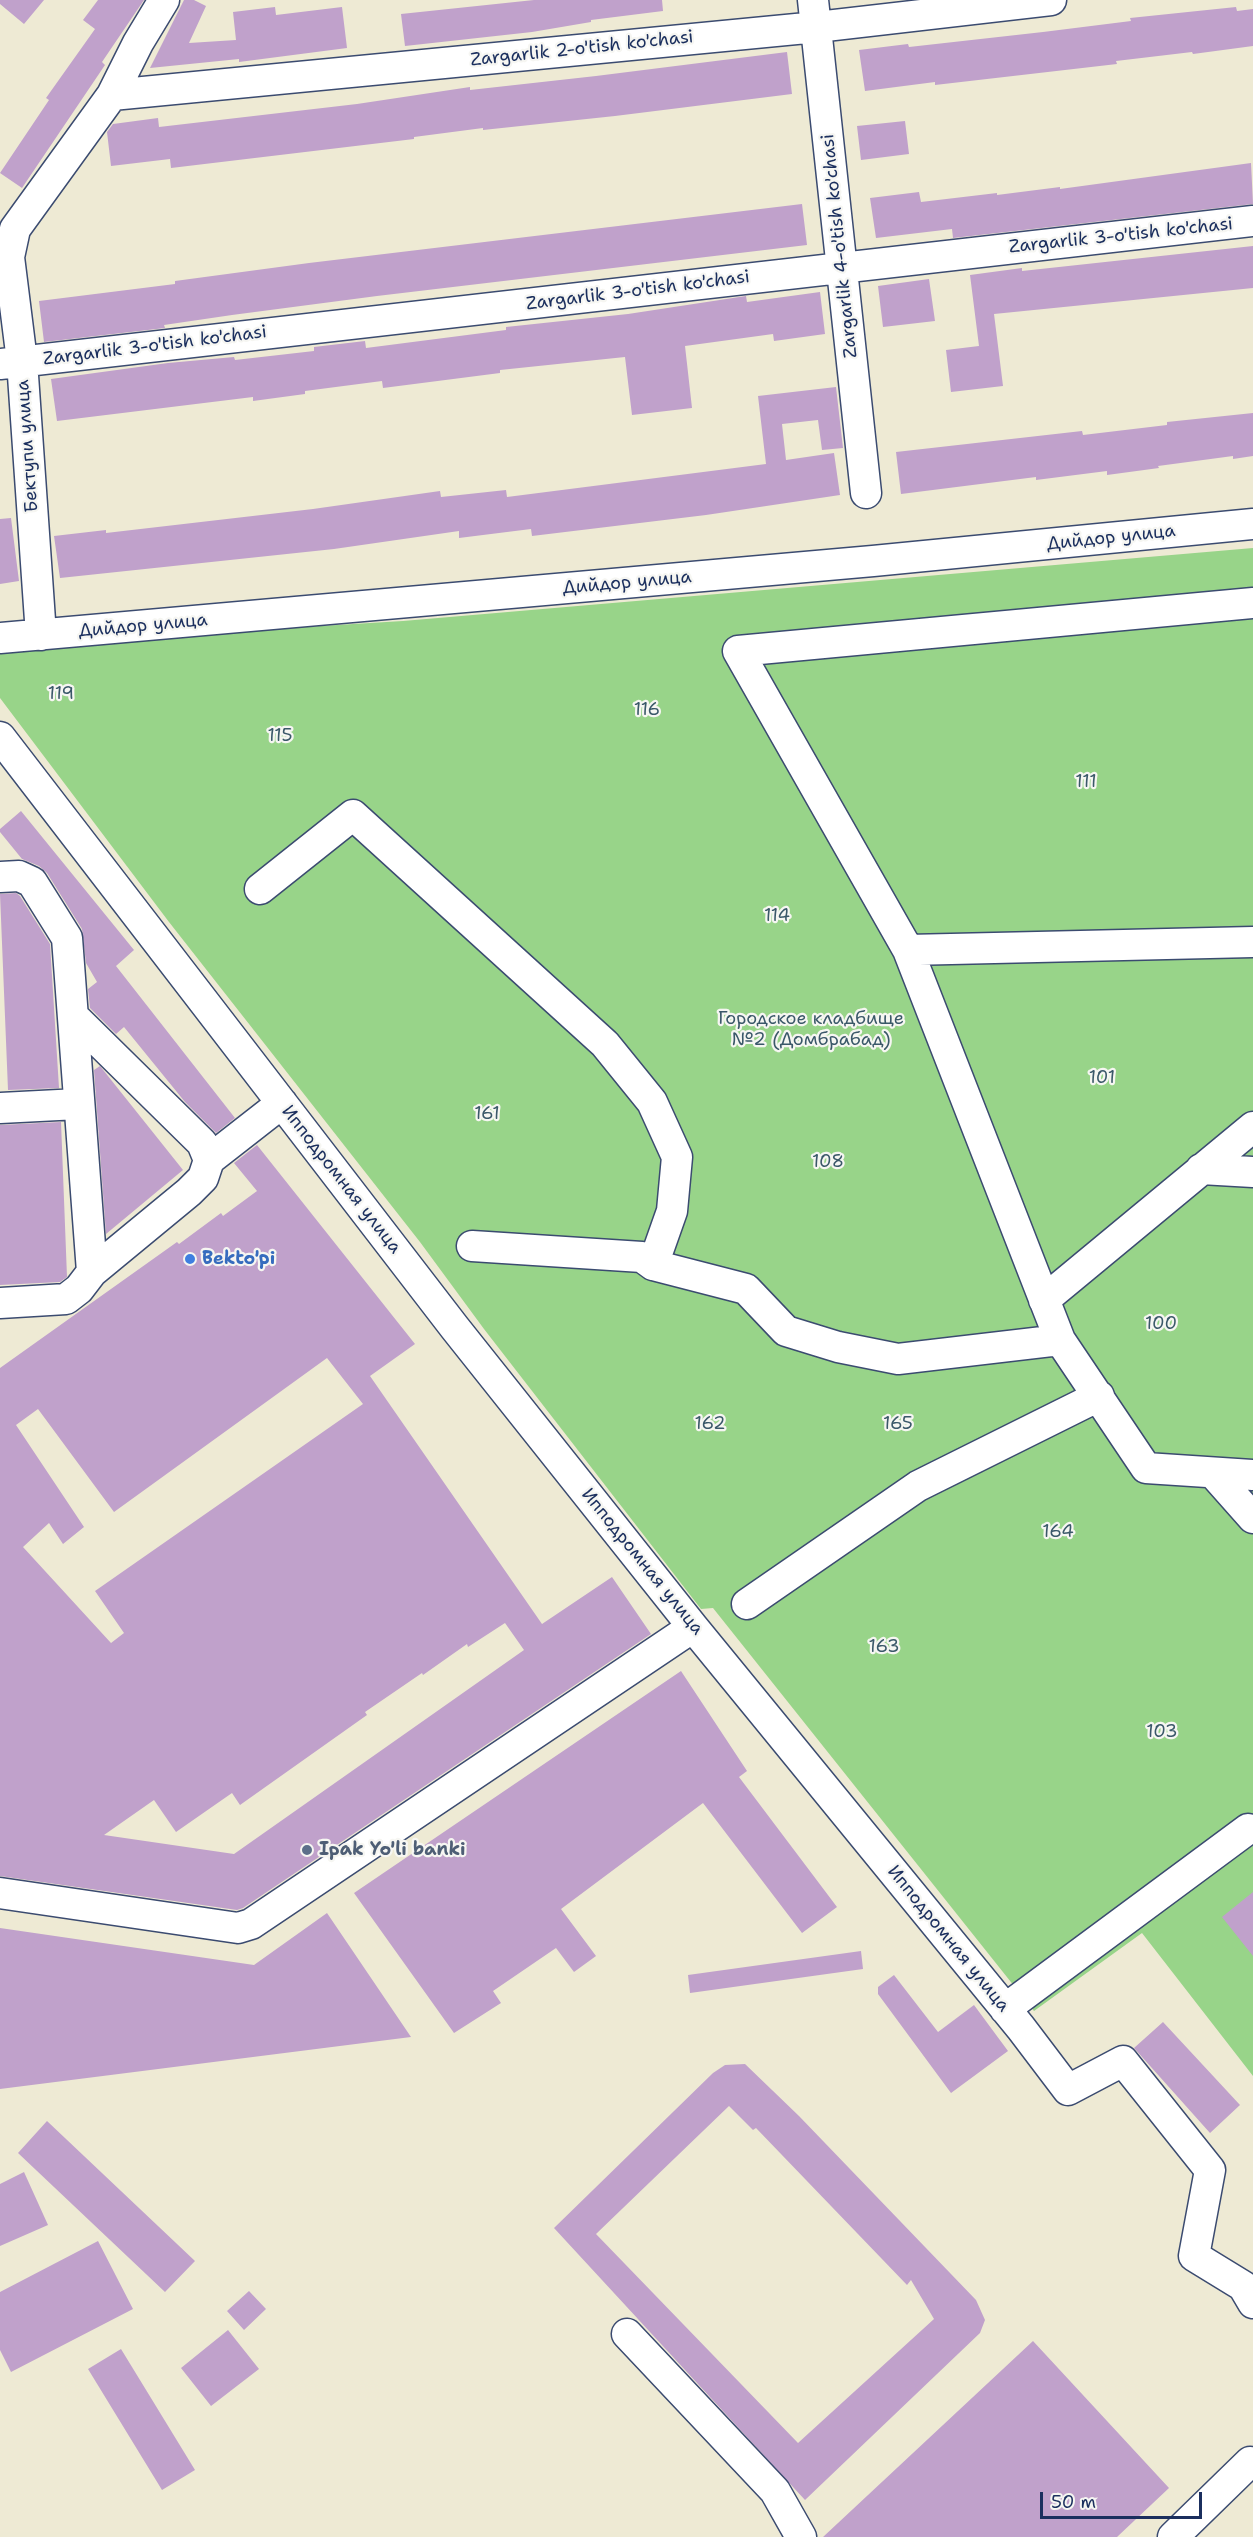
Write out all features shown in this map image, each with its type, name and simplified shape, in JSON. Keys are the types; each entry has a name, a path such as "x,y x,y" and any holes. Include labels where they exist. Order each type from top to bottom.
{"street":[{"name":"Бектупи улица","path":"41,635 11,363 5,257 15,229 112,95 138,43 164,0"},
{"name":"Zargarlik 2-o'tish ko'chasi","path":"112,95 815,13 1052,0"},
{"name":"Zargarlik 4-o'tish ko'chasi","path":"815,13 866,493"},
{"name":"Zargarlik 3-o'tish ko'chasi","path":"11,363 1253,221"},
{"name":"Дийдор улица","path":"0,638 873,561 1253,524"},
{"path":"1253,603 738,651 908,950 1060,1340 1146,1468 1253,1475"},
{"name":"Ипподромная улица","path":"0,737 455,1328 693,1627 1005,2009 1068,2090 1123,2061 1210,2170 1194,2256 1244,2286 1253,2303"},
{"path":"260,889 353,815 605,1044 652,1102 677,1157 672,1211 653,1265"},
{"path":"0,877 19,876 32,882 51,916 61,926 67,938 92,1272"},
{"path":"908,950 1253,942"},
{"path":"74,1017 202,1143 209,1160"},
{"path":"0,1303 66,1299 80,1289 92,1272 189,1192 203,1178 209,1160 282,1103"},
{"path":"0,1108 78,1104"},
{"path":"1044,1300 1253,1126"},
{"path":"1200,1169 1253,1172"},
{"path":"472,1246 642,1257 653,1265 746,1289 786,1331 838,1347 898,1359 1060,1340"},
{"path":"747,1604 918,1486 1099,1396"},
{"path":"1214,1474 1253,1518"},
{"path":"0,1893 238,1928 251,1924 693,1627"},
{"path":"1005,2009 1248,1829"},
{"path":"627,2334 775,2491 801,2537"},
{"path":"1173,2537 1252,2462"}],"green space":[{"name":"Городское кладбище №2 (Домбрабад)","path":"1253,548 1253,2076 1142,1933 1034,2011 713,1608 701,1609 484,1329 420,1242 169,922 0,698 0,648 89,640 403,621"}],"building":[{"path":"0,0 44,0 24,24 0,4"},
{"path":"98,0 144,0 102,62 105,65 22,188 0,173 49,100 46,98 95,29 83,20"},
{"path":"184,0 194,0 206,6 189,43 236,40 233,12 275,7 276,15 342,7 347,48 239,62 239,59 150,68"},
{"path":"534,0 662,0 663,11 591,20 591,22 532,32 405,46 401,14"},
{"path":"1236,7 1237,11 1253,9 1253,46 1116,61 1117,64 865,91 859,50 908,44 909,47 1043,32 1131,21 1130,18"},
{"path":"787,52 792,94 615,116 483,130 483,128 414,137 414,139 171,168 170,159 111,166 107,132 113,124 158,118 159,127 357,104 470,87 470,90"},
{"path":"905,121 909,154 861,160 857,126"},
{"path":"1251,163 1253,204 953,238 952,229 876,238 870,198 919,192 921,202 1060,187 1060,189"},
{"path":"802,204 807,245 377,296 164,325 165,328 44,342 39,301 175,284 175,281 309,263"},
{"path":"1253,246 1253,288 994,314 1003,386 951,392 946,350 979,346 970,275"},
{"path":"929,279 935,321 883,327 878,286"},
{"path":"820,292 825,334 774,341 773,334 685,346 692,408 632,415 625,357 500,370 500,373 383,388 382,381 305,391 305,394 253,401 253,397 57,421 51,379 168,363 234,357 235,360 314,351 314,347 365,341 366,348 506,330 506,327 628,314 746,296 747,302"},
{"path":"836,387 843,448 822,450 818,420 782,424 786,460 834,453 840,495 706,515 532,536 531,529 459,538 459,531 334,549 60,578 54,536 106,530 106,533 313,509 440,491 441,497 506,490 507,497 766,464 758,396"},
{"path":"1253,413 1253,456 1233,459 1233,456 1107,475 1107,471 1036,480 1036,477 901,494 896,452 1082,431 1083,435 1167,425 1167,422"},
{"path":"11,518 19,581 0,584 0,519"},
{"path":"21,811 134,950 116,966 235,1118 216,1133 185,1102 124,1027 116,1034 90,1008 88,989 97,982 86,963 82,929 47,873 39,866 22,859 0,832 0,829"},
{"path":"16,893 50,944 59,1088 8,1090 0,894"},
{"path":"100,1066 183,1170 106,1234 94,1070"},
{"path":"61,1122 67,1277 60,1282 0,1285 0,1125"},
{"path":"257,1145 415,1344 370,1376 542,1624 612,1577 651,1634 243,1908 237,1910 0,1876 0,1368 177,1242 179,1244 221,1213 223,1216 257,1191 234,1163","holes":["327,1358 363,1404 95,1591 124,1633 111,1643 23,1547 49,1523 63,1544 84,1527 16,1425 38,1409 114,1512","505,1623 524,1650 234,1854 104,1835 154,1800 176,1832 232,1793 240,1805 367,1715 365,1712 467,1644 468,1647"]},
{"path":"681,1671 747,1771 739,1777 837,1907 802,1933 703,1803 561,1909 596,1956 574,1972 556,1948 493,1991 501,2003 454,2033 354,1893"},
{"path":"1253,1892 1253,1956 1222,1917"},
{"path":"327,1913 411,2037 0,2089 0,1928 254,1965"},
{"path":"861,1951 863,1969 690,1993 688,1975"},
{"path":"894,1975 938,2032 974,2005 1008,2051 951,2093 878,1994 878,1987"},
{"path":"1163,2022 1240,2105 1210,2133 1134,2048"},
{"path":"745,2064 799,2116 976,2300 985,2320 980,2333 805,2500 554,2228 713,2073 725,2065","holes":["729,2106 753,2130 756,2128 907,2285 911,2280 934,2319 798,2443 596,2234"]},
{"path":"47,2121 195,2261 165,2292 18,2153"},
{"path":"24,2172 48,2225 0,2246 0,2184"},
{"path":"98,2241 133,2309 11,2372 0,2350 0,2292"},
{"path":"249,2291 266,2309 244,2330 227,2311"},
{"path":"228,2330 259,2369 211,2406 181,2368"},
{"path":"1033,2341 1169,2488 1117,2537 823,2537"},
{"path":"121,2349 195,2470 162,2490 88,2369"}],"place":[{"name":"Bekto'pi","path":"190,1259"},
{"name":"Ipak Yo'li banki","path":"307,1850"}],"park label":[{"name":"119","path":"61,694"},
{"name":"116","path":"647,710"},
{"name":"115","path":"280,736"},
{"name":"111","path":"1086,782"},
{"name":"114","path":"777,916"},
{"name":"101","path":"1102,1078"},
{"name":"161","path":"487,1114"},
{"name":"108","path":"828,1162"},
{"name":"100","path":"1161,1324"},
{"name":"162","path":"710,1424"},
{"name":"165","path":"898,1424"},
{"name":"164","path":"1058,1532"},
{"name":"163","path":"884,1647"},
{"name":"103","path":"1162,1732"}]}
